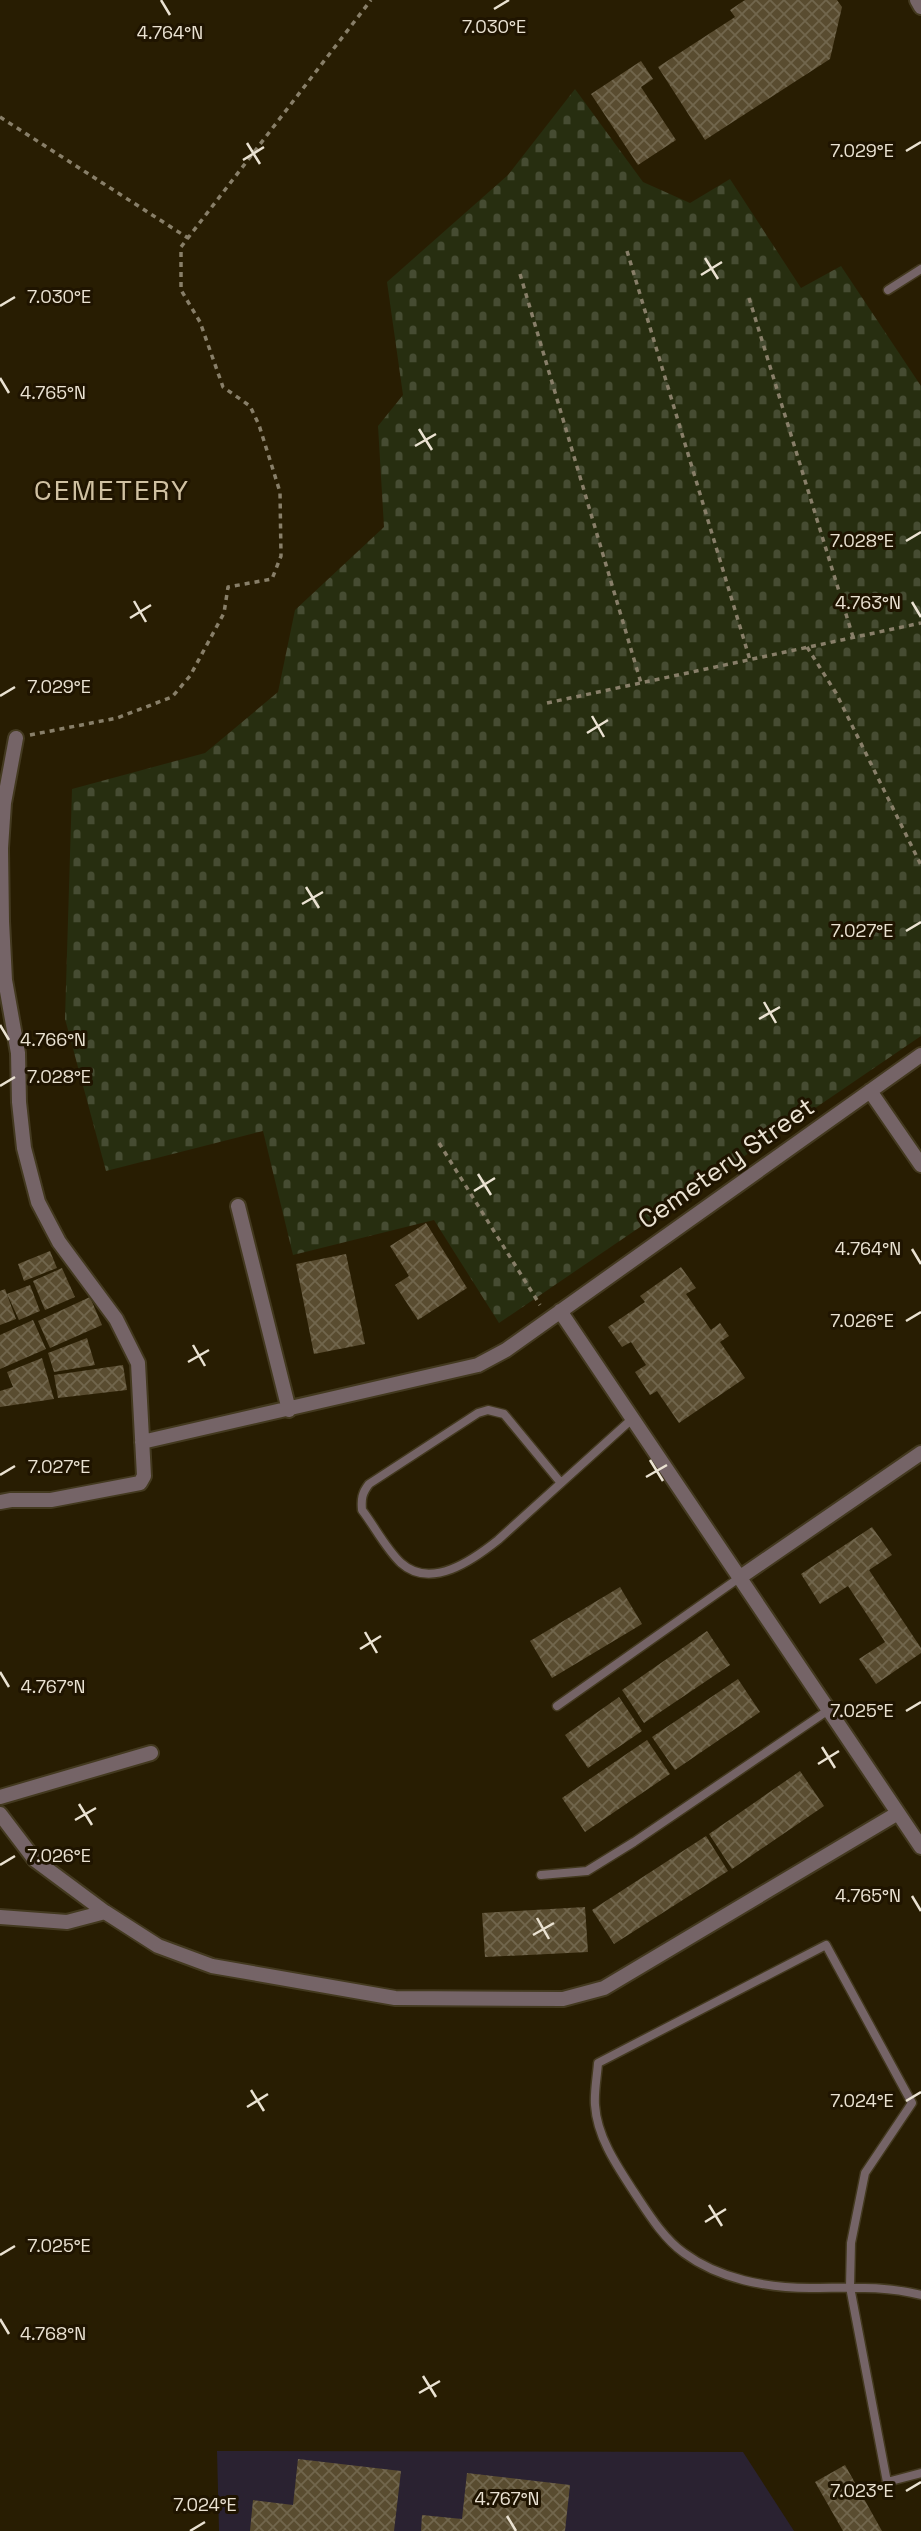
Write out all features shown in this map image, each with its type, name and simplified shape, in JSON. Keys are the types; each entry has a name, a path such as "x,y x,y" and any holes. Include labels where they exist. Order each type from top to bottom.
{"street":[{"path":"917,0 921,7"},
{"path":"0,1502 51,1500 140,1483 145,1476 138,1363 116,1319 59,1242 38,1202 24,1148 18,1053 5,980 2,921 1,848 4,803 16,738"},
{"name":"Cemetery Street","path":"142,1442 478,1365 506,1350 921,1055"},
{"path":"870,1091 921,1165"},
{"path":"238,1206 289,1410"},
{"path":"554,1315 632,1419 921,1847"},
{"path":"739,1578 921,1453"},
{"path":"0,1797 151,1753"},
{"path":"0,1814 35,1860 105,1912 158,1946 212,1966 395,1998 563,1999 604,1988 898,1812"},
{"path":"0,1917 67,1922 105,1912"}],"lane":[{"path":"888,290 921,269"},
{"path":"561,1483 504,1414 488,1410 478,1413 369,1484 363,1492 362,1510 400,1561 421,1573 446,1571 489,1547 561,1483 632,1419"},
{"path":"557,1706 739,1578"},
{"path":"541,1875 587,1871 830,1709"},
{"path":"921,2294 892,2288 850,2287 806,2288 759,2284 710,2269 682,2252 654,2223 602,2138 595,2105 598,2063 826,1945 912,2103 865,2173 851,2243 850,2287 887,2482 921,2473"}],"path":[{"path":"16,738 117,718 172,697 190,676 224,614 228,587 272,579 281,556 280,492 250,405 223,387 200,322 181,290 181,247 371,0"},
{"path":"0,117 188,238"},
{"path":"627,251 750,660"},
{"path":"520,274 641,683"},
{"path":"749,298 853,637"},
{"path":"547,703 921,623"},
{"path":"807,647 836,693 921,865"},
{"path":"439,1143 554,1315"}],"shaded area":[{"path":"217,2451 743,2452 794,2531 219,2531"}],"green space":[{"path":"575,89 643,182 690,203 730,179 801,288 841,266 921,386 921,1036 499,1323 434,1220 293,1255 263,1131 106,1171 65,1019 72,789 205,753 278,692 295,610 384,527 378,426 403,395 387,282 508,175"}],"building":[{"path":"745,0 837,0 842,7 830,59 705,140 658,67 735,17 730,10"},
{"path":"641,61 653,79 641,87 676,140 638,165 591,94"},
{"path":"426,1223 467,1288 418,1320 395,1285 409,1276 390,1246"},
{"path":"50,1251 57,1268 24,1281 18,1264"},
{"path":"346,1254 365,1344 314,1354 296,1264"},
{"path":"681,1267 696,1288 686,1294 711,1330 720,1323 729,1336 720,1342 745,1378 679,1423 657,1391 650,1395 635,1372 646,1365 631,1342 622,1347 608,1327 645,1302 640,1296"},
{"path":"62,1268 75,1297 45,1310 33,1281"},
{"path":"30,1285 40,1311 19,1320 7,1294"},
{"path":"5,1289 16,1319 0,1325 0,1291"},
{"path":"90,1297 102,1325 50,1348 38,1321"},
{"path":"33,1320 46,1349 0,1369 0,1335"},
{"path":"87,1338 95,1365 54,1372 48,1353"},
{"path":"42,1358 54,1399 0,1407 0,1391 13,1387 7,1372"},
{"path":"123,1365 127,1390 58,1398 54,1375"},
{"path":"872,1527 892,1555 869,1570 921,1648 921,1653 876,1684 859,1659 885,1642 848,1586 820,1604 801,1574"},
{"path":"620,1587 642,1624 552,1678 530,1641"},
{"path":"707,1631 730,1665 644,1723 622,1690"},
{"path":"738,1679 760,1712 675,1770 652,1737"},
{"path":"619,1697 642,1731 588,1768 565,1735"},
{"path":"647,1740 670,1774 585,1832 562,1798"},
{"path":"800,1771 824,1806 732,1869 709,1834"},
{"path":"706,1836 728,1871 614,1944 592,1910"},
{"path":"585,1907 588,1952 485,1957 482,1913"},
{"path":"298,2459 401,2471 394,2531 250,2531 253,2500 293,2505"},
{"path":"845,2465 882,2531 843,2531 815,2482"},
{"path":"467,2473 570,2485 565,2531 421,2531 422,2515 462,2519"}],"district":[{"name":"CEMETERY","path":"112,490"}]}
